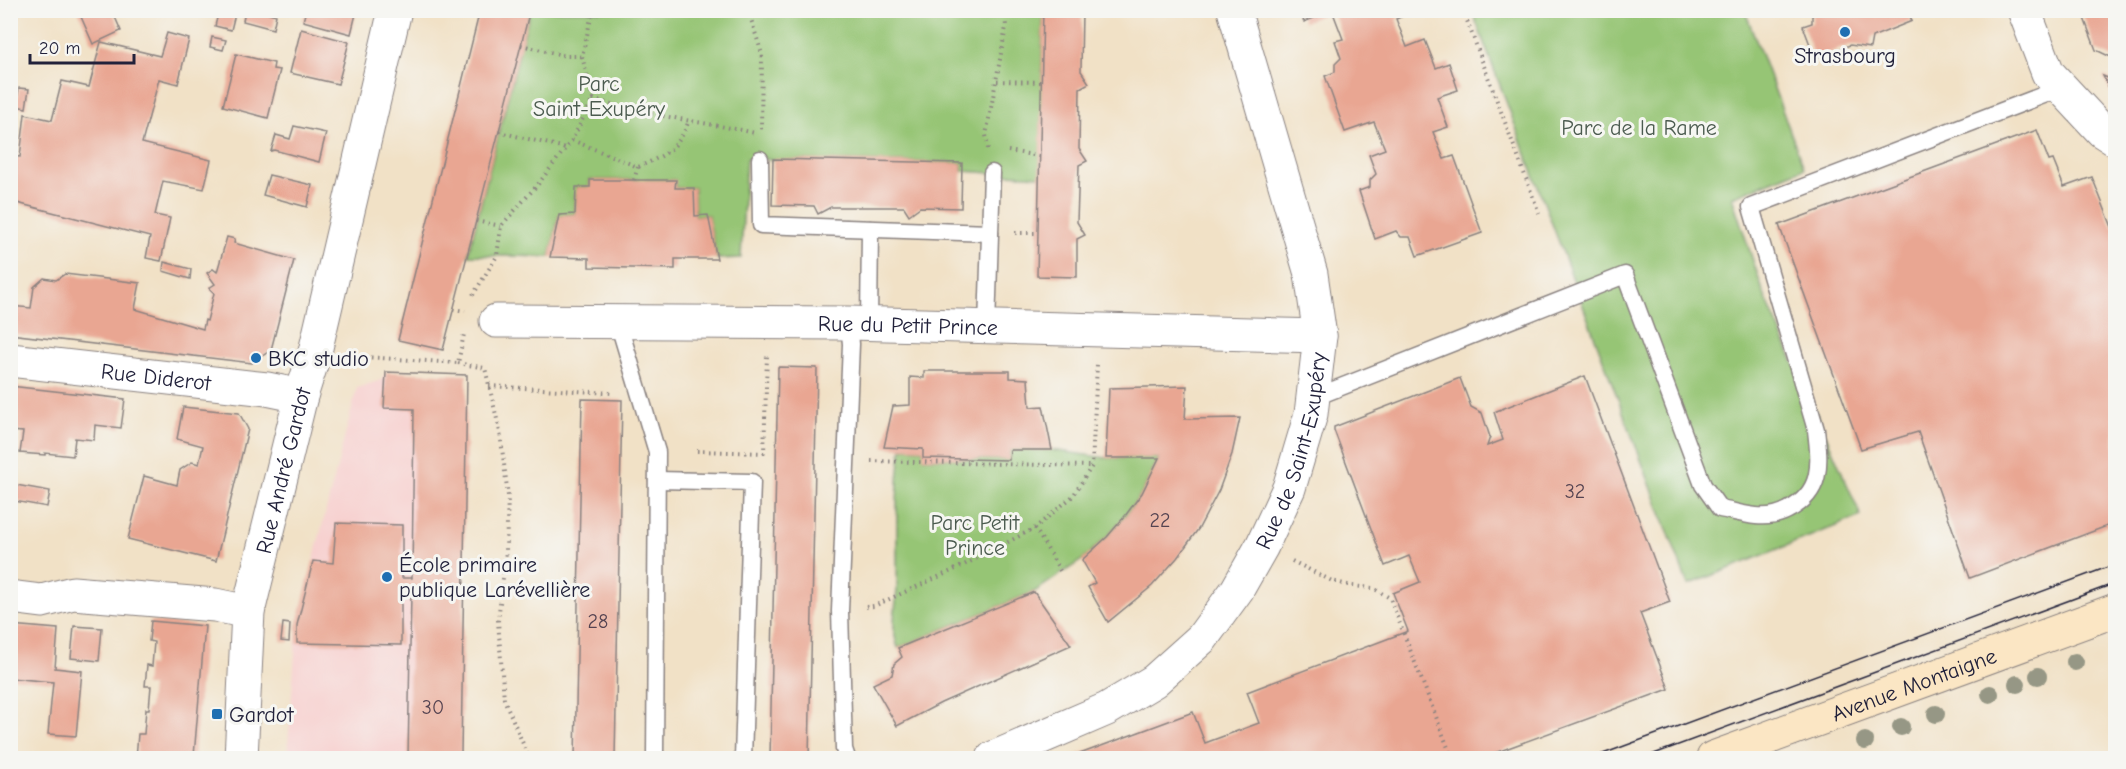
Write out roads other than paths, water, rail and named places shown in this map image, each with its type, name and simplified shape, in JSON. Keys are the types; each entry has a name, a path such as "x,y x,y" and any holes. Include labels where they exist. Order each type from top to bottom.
{"main road":[{"name":"Avenue Montaigne","path":"1713,759 2115,610"}],"street":[{"name":"Rue André Gardot","path":"241,759 248,612 301,396 315,352 395,10"},
{"name":"Rue de Saint-Exupéry","path":"993,759 1107,709 1154,681 1202,638 1237,590 1262,546 1285,498 1311,414 1320,336 1311,274 1234,10"},
{"path":"2024,10 2048,72 2102,131 2115,140"},
{"name":"Rue du Petit Prince","path":"496,321 859,323 1320,336"},
{"name":"Rue Diderot","path":"10,360 267,389 301,396"},
{"path":"10,597 42,601 73,593 215,605 248,612"}],"lane":[{"path":"1313,398 1625,275 1703,485 1720,509 1758,517 1779,514 1802,503 1814,488 1819,458 1816,430 1751,207 2062,88"},
{"path":"760,159 761,225 990,233"},
{"path":"987,327 992,173"},
{"path":"847,759 844,749 840,611 851,344 859,323 870,229"},
{"path":"618,322 657,452 655,759"},
{"path":"657,480 752,482 743,759"}],"tram line":[{"path":"1592,758 2116,564"},
{"path":"1643,758 2116,583"}],"place":[{"name":"Strasbourg","path":"1845,32"},
{"name":"BKC studio","path":"256,358"},
{"name":"École primaire publique Larévellière","path":"387,577"},
{"name":"Gardot","path":"217,714"}],"park label":[{"name":"Parc Saint-Exupéry","path":"599,96"},
{"name":"Parc de la Rame","path":"1639,127"},
{"name":"Parc Petit Prince","path":"975,534"}]}
